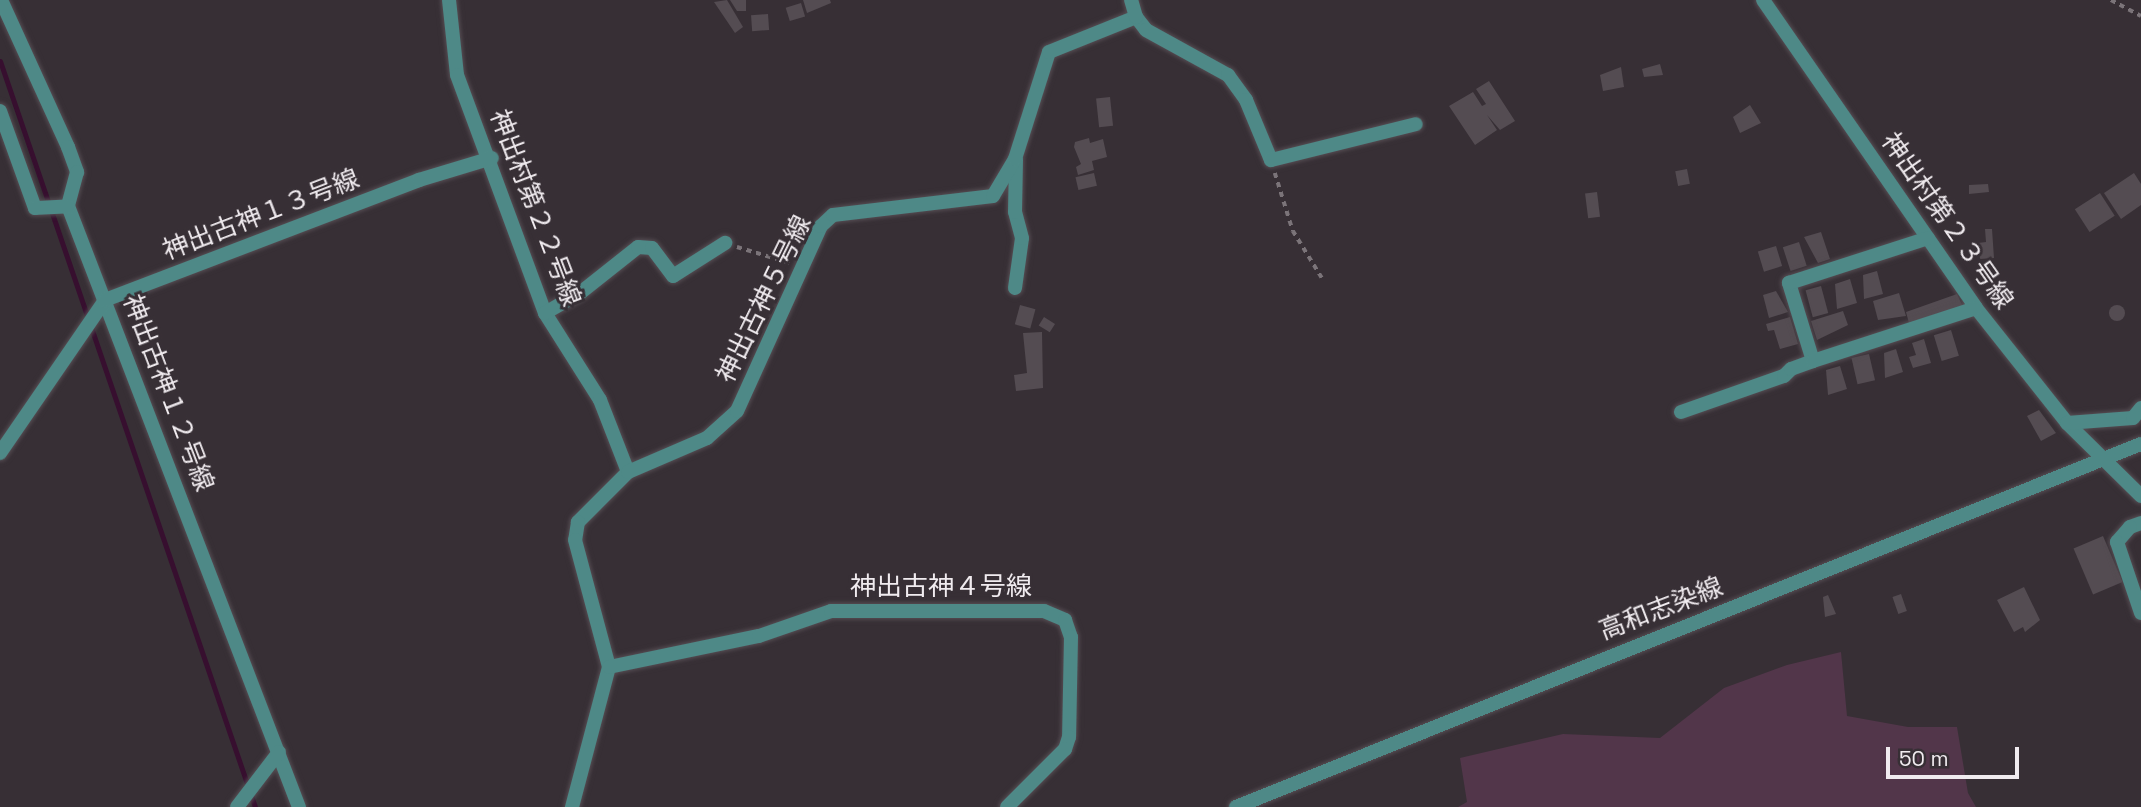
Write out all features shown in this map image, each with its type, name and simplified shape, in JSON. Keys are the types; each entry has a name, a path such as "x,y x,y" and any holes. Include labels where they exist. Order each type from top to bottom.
{"street":[{"path":"0,111 35,208 68,206 77,172 1,0"},
{"name":"神出村第２２号線","path":"449,0 457,75 492,158 545,313 600,400 628,472"},
{"path":"1132,0 1136,17 1146,30 1228,75 1255,119 1271,160 1416,124"},
{"name":"神出村第２３号線","path":"1763,0 1976,308 2067,423 2141,496"},
{"name":"神出古神５号線","path":"628,472 707,438 737,411 821,226 833,215 993,196 1016,159 1049,52 1136,17"},
{"name":"神出古神１３号線","path":"105,300 419,180 492,158"},
{"path":"1015,288 1022,238 1014,212 1016,159"},
{"name":"神出古神１２号線","path":"68,206 299,807"},
{"path":"1813,361 1789,283 1928,239"},
{"path":"545,313 580,293 638,247 652,248 673,276 725,243"},
{"path":"0,453 105,300"},
{"path":"1681,411 1784,376 1791,369 1813,361 1976,308"},
{"path":"2067,423 2133,418 2141,408"},
{"name":"高和志染線","path":"1236,807 2141,444"},
{"path":"572,807 609,667 575,540 578,523 628,472"},
{"path":"2141,523 2130,527 2116,542 2141,612"},
{"name":"神出古神４号線","path":"609,667 759,636 831,611 1044,611 1065,620 1071,637 1069,737 1050,766 1007,807"},
{"path":"237,807 279,752"}],"path":[{"path":"2111,0 2141,16"},
{"path":"1271,160 1293,231 1322,278"},
{"path":"725,243 803,267"}],"shaded area":[{"path":"1841,652 1847,716 1908,727 1957,727 1968,793 1976,807 1458,807 1467,802 1460,758 1563,734 1660,738 1724,688 1787,665"}],"building":[{"path":"727,0 743,27 735,33 714,2"},
{"path":"730,0 746,0 746,11 737,11"},
{"path":"803,0 830,0 831,3 807,13"},
{"path":"801,3 805,16 790,21 786,8"},
{"path":"768,14 769,30 752,31 751,15"},
{"path":"1660,64 1663,75 1644,77 1642,69"},
{"path":"1621,67 1624,87 1603,91 1600,75"},
{"path":"1489,81 1515,121 1500,130 1487,115 1497,130 1475,145 1449,106 1473,92 1482,106 1486,104 1476,89"},
{"path":"1110,97 1113,126 1099,127 1096,98"},
{"path":"1750,105 1761,123 1740,133 1733,117"},
{"path":"1089,138 1090,143 1103,139 1107,157 1092,161 1094,170 1078,175 1076,167 1081,164 1074,147 1075,142"},
{"path":"1687,169 1690,184 1678,186 1675,171"},
{"path":"1094,173 1097,186 1078,190 1075,177"},
{"path":"2134,173 2141,184 2141,205 2121,219 2104,193"},
{"path":"1988,184 1989,192 1969,194 1969,185"},
{"path":"1597,192 1600,217 1588,218 1585,193"},
{"path":"2100,193 2115,216 2090,232 2075,209"},
{"path":"1985,229 1992,229 1994,258 1980,259 1978,243 1986,242"},
{"path":"1821,232 1830,259 1818,263 1804,237"},
{"path":"1799,242 1807,266 1791,271 1783,247"},
{"path":"1776,246 1782,266 1764,272 1758,252"},
{"path":"1877,271 1883,294 1864,299 1863,275"},
{"path":"1850,279 1857,303 1837,309 1835,284"},
{"path":"1821,286 1828,313 1813,317 1806,290"},
{"path":"1776,291 1788,312 1769,318 1763,295"},
{"path":"1899,293 1906,316 1878,320 1873,301"},
{"path":"1957,294 1963,307 1909,323 1906,312"},
{"path":"1020,305 1035,309 1030,328 1015,324"},
{"path":"2117,305 2123,307 2123,319 2117,321 2111,319 2109,313 2111,307"},
{"path":"1843,311 1848,325 1817,340 1811,321"},
{"path":"1044,317 1055,324 1050,332 1039,325"},
{"path":"1790,317 1798,344 1780,349 1774,330 1768,331 1766,324"},
{"path":"1951,330 1959,356 1942,361 1934,335"},
{"path":"1042,332 1043,388 1016,391 1014,375 1027,373 1023,333"},
{"path":"1924,339 1931,363 1913,368 1909,357 1916,355 1912,343"},
{"path":"1896,349 1903,372 1885,378 1884,353"},
{"path":"1869,354 1875,380 1858,384 1851,358"},
{"path":"1840,366 1847,389 1828,395 1826,370"},
{"path":"2039,410 2056,433 2041,441 2027,416"},
{"path":"2103,536 2123,582 2093,595 2074,549"},
{"path":"1002,576 1008,578 1008,590 1002,592 996,590 994,584 996,578"},
{"path":"2024,587 2040,620 2025,632 2023,627 2014,632 1997,600"},
{"path":"1901,594 1907,611 1898,614 1892,597"},
{"path":"1828,595 1836,614 1825,617 1823,597"}],"waterway":[{"path":"0,61 255,807"}]}
